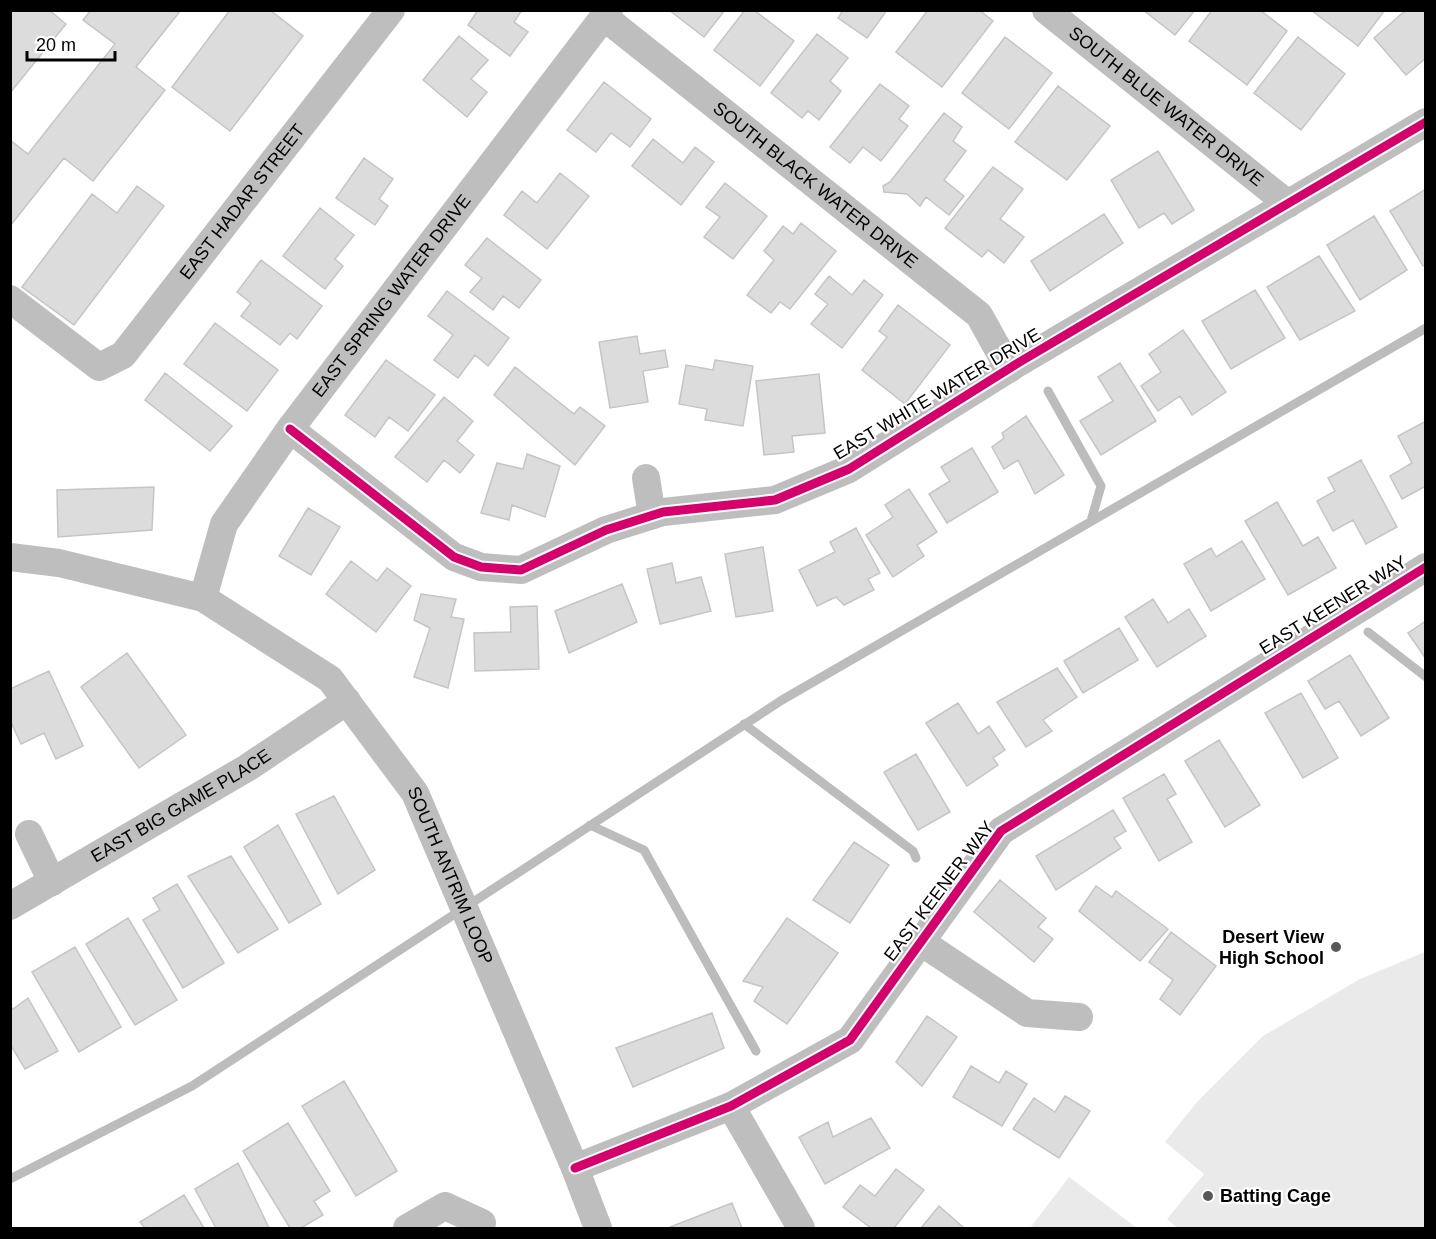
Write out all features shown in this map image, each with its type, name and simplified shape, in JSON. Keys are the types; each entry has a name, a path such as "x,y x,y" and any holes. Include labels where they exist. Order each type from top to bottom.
{"street":[{"name":"EAST HADAR STREET","path":"10,299 99,367 123,356 391,10"},
{"name":"SOUTH BLUE WATER DRIVE","path":"1046,10 1288,204"},
{"name":"SOUTH BLACK WATER DRIVE","path":"607,14 979,315 1009,369"},
{"name":"EAST SPRING WATER DRIVE","path":"203,598 224,524 290,429 607,14"},
{"name":"EAST WHITE WATER DRIVE","path":"290,429 454,556 481,567 521,570 606,530 652,515 775,500 849,469 1009,369 1425,122"},
{"path":"646,478 652,515"},
{"name":"SOUTH ANTRIM LOOP","path":"10,557 59,563 203,598 330,679 415,793 575,1168 598,1228"},
{"name":"EAST KEENER WAY","path":"575,1168 731,1106 850,1040 1001,831 1425,567"},
{"name":"EAST BIG GAME PLACE","path":"10,906 247,768 346,701"},
{"path":"29,834 52,882"},
{"path":"921,942 1027,1013 1079,1017"},
{"path":"731,1106 801,1228"},
{"path":"406,1228 445,1206 482,1223"}],"shaded area":[{"path":"1425,952 1425,1228 1177,1228 1167,1219 1204,1174 1165,1142 1197,1102 1263,1036 1360,979"},
{"path":"1069,1177 1137,1228 1030,1228"}],"building":[{"path":"10,10 49,10 66,24 10,93"},
{"path":"91,10 181,10 136,67 165,90 93,181 64,158 10,226 10,140 28,154 115,44 83,20"},
{"path":"230,10 270,10 303,36 230,131 172,87"},
{"path":"478,10 522,10 514,22 528,32 510,56 468,25"},
{"path":"669,10 725,10 704,37"},
{"path":"745,10 754,10 794,41 760,86 714,50"},
{"path":"843,10 887,10 867,38 838,18"},
{"path":"928,10 979,10 993,21 942,87 896,52"},
{"path":"1143,10 1195,10 1175,35"},
{"path":"1212,10 1260,10 1287,31 1247,85 1189,41"},
{"path":"1311,10 1385,10 1358,46"},
{"path":"1406,10 1426,10 1426,58 1406,75 1374,38"},
{"path":"817,34 848,58 830,81 841,91 819,120 808,111 802,118 771,93"},
{"path":"459,36 488,60 471,79 487,92 467,117 423,80"},
{"path":"1005,37 1052,73 1009,129 962,93"},
{"path":"1298,37 1345,74 1301,130 1254,93"},
{"path":"604,82 651,119 630,147 611,133 596,152 567,130"},
{"path":"880,84 909,106 899,119 908,126 881,161 863,147 850,163 830,147"},
{"path":"1058,86 1110,126 1067,180 1015,142"},
{"path":"944,113 962,127 953,141 966,151 944,180 964,196 949,215 926,197 920,206 907,194 884,192 883,186 890,182"},
{"path":"653,139 683,163 695,147 714,162 681,205 632,166"},
{"path":"1158,151 1194,210 1172,224 1164,213 1139,228 1111,180"},
{"path":"364,158 393,179 379,199 388,206 375,225 336,198"},
{"path":"993,167 1023,189 1000,219 1024,237 1004,263 988,250 982,257 945,228"},
{"path":"560,173 589,196 547,249 504,215 522,191 537,203"},
{"path":"725,183 767,216 733,259 704,237 720,217 706,207"},
{"path":"137,186 164,206 74,325 22,287 92,194 117,213"},
{"path":"1426,189 1426,264 1423,266 1390,211"},
{"path":"320,208 354,235 335,259 343,266 325,289 283,256"},
{"path":"1104,214 1123,243 1050,291 1031,261"},
{"path":"1374,216 1407,270 1360,300 1327,245"},
{"path":"801,223 836,251 790,309 780,302 771,313 747,295 774,260 764,251 783,226 793,234"},
{"path":"487,238 541,280 519,308 503,296 493,310 470,292 482,278 465,265"},
{"path":"1319,256 1355,311 1300,340 1267,287"},
{"path":"261,260 322,306 297,339 290,333 280,345 241,316 251,303 237,292"},
{"path":"829,276 852,295 864,280 883,295 842,348 811,324 828,304 815,294"},
{"path":"1255,290 1285,338 1231,369 1202,321"},
{"path":"447,291 509,338 488,366 475,355 458,378 434,360 453,335 428,316"},
{"path":"898,305 950,345 905,404 862,370 887,337 879,331"},
{"path":"215,323 278,370 247,411 184,364"},
{"path":"1183,330 1226,392 1192,415 1180,396 1158,411 1141,386 1161,372 1149,354"},
{"path":"637,336 640,354 665,350 668,367 643,371 648,402 610,408 599,342"},
{"path":"386,360 435,395 408,431 389,417 375,437 345,415"},
{"path":"715,360 753,366 743,426 705,420 707,409 679,404 686,365 713,370"},
{"path":"1120,363 1156,421 1101,455 1080,421 1113,401 1098,377"},
{"path":"515,367 574,414 580,407 605,426 575,465 494,395"},
{"path":"165,373 232,426 210,451 145,400"},
{"path":"819,374 825,433 792,436 794,452 764,455 756,381"},
{"path":"444,397 473,421 457,441 474,455 460,473 444,460 427,482 395,457"},
{"path":"1026,416 1064,475 1035,494 1018,460 1004,469 992,447 1004,438 1002,433"},
{"path":"1426,421 1426,486 1402,499 1390,476 1412,463 1398,436"},
{"path":"972,448 998,492 947,523 929,494 950,481 941,467"},
{"path":"527,454 560,466 545,517 512,505 509,520 481,513 497,463 523,469"},
{"path":"1361,460 1397,527 1366,544 1353,520 1333,531 1317,501 1335,491 1328,478"},
{"path":"154,487 152,530 58,537 57,490"},
{"path":"909,489 937,532 917,545 924,556 893,577 866,535 893,517 885,505"},
{"path":"1277,502 1303,546 1318,537 1336,568 1288,595 1245,521"},
{"path":"308,508 340,527 311,575 279,556"},
{"path":"856,528 880,573 868,579 874,590 844,605 836,597 817,606 799,570 835,552 830,542"},
{"path":"1242,541 1265,579 1211,611 1184,564 1211,548 1216,557"},
{"path":"763,547 773,611 736,617 725,554"},
{"path":"351,561 377,581 387,568 411,586 376,632 326,594"},
{"path":"672,563 676,583 701,577 711,611 660,624 647,569"},
{"path":"622,584 637,622 569,653 555,611"},
{"path":"421,594 456,599 451,617 464,619 448,688 414,677 430,628 414,620"},
{"path":"1153,599 1168,623 1189,609 1206,636 1157,667 1125,617"},
{"path":"537,606 539,669 475,671 474,633 511,632 510,607"},
{"path":"1426,621 1426,659 1408,633"},
{"path":"1119,628 1138,660 1083,693 1064,661"},
{"path":"127,653 186,735 139,768 81,687"},
{"path":"1350,655 1389,718 1361,736 1339,701 1325,709 1308,681"},
{"path":"1057,668 1077,697 1043,720 1052,731 1026,747 997,702"},
{"path":"49,671 83,746 56,759 44,733 21,744 10,720 10,689"},
{"path":"1301,693 1338,758 1303,778 1265,713"},
{"path":"958,703 978,734 989,726 1005,750 993,758 998,765 967,786 926,723"},
{"path":"1219,740 1260,805 1225,827 1185,761"},
{"path":"916,754 950,812 918,830 884,772"},
{"path":"1164,774 1176,794 1167,799 1192,842 1159,861 1123,798"},
{"path":"334,796 375,870 338,894 296,814"},
{"path":"1113,810 1126,831 1114,838 1121,848 1056,890 1036,856"},
{"path":"278,825 321,904 289,923 244,847"},
{"path":"854,842 889,865 850,923 813,900"},
{"path":"231,856 278,929 238,953 188,876"},
{"path":"1000,880 1046,918 1038,927 1053,939 1034,962 974,912"},
{"path":"177,884 224,963 183,988 143,920 160,910 153,898"},
{"path":"1096,886 1112,897 1116,891 1168,929 1140,961 1079,911"},
{"path":"128,918 177,1000 135,1025 86,944"},
{"path":"787,918 838,953 787,1024 754,1001 763,987 743,981"},
{"path":"1171,932 1216,966 1180,1015 1160,999 1173,980 1149,962"},
{"path":"75,947 121,1027 79,1052 32,972"},
{"path":"28,998 58,1051 25,1069 10,1044 10,1006 13,1009"},
{"path":"712,1013 724,1048 633,1087 616,1048"},
{"path":"927,1016 957,1037 922,1086 896,1062"},
{"path":"971,1066 999,1083 1006,1071 1027,1084 1002,1126 953,1097"},
{"path":"344,1081 397,1171 356,1196 302,1106"},
{"path":"1065,1096 1090,1111 1059,1158 1013,1129 1034,1098 1055,1112"},
{"path":"871,1118 890,1148 825,1184 799,1137 828,1122 833,1137"},
{"path":"288,1123 330,1191 314,1201 323,1215 301,1228 290,1228 243,1151"},
{"path":"238,1163 269,1228 216,1228 195,1189"},
{"path":"896,1169 924,1190 894,1228 871,1228 843,1207 860,1185 875,1196"},
{"path":"184,1195 204,1228 145,1228 140,1222"},
{"path":"732,1203 742,1228 670,1228 670,1227"},
{"path":"939,1206 964,1228 921,1228"}],"waterway":[{"path":"10,1179 192,1086 782,700 1426,328"},
{"path":"1048,391 1101,486 1091,521"},
{"path":"1368,632 1426,677"},
{"path":"744,724 913,851 916,858"},
{"path":"590,825 644,850 756,1051"}],"cycle path":[{"path":"290,429 454,557 481,567 521,570 606,530 663,512 775,500 849,469 1018,363 1426,122"},
{"path":"575,1168 731,1106 850,1040 1001,831 1426,567"}],"place":[{"name":"Desert View High School","path":"1336,947"},
{"name":"Batting Cage","path":"1208,1196"}]}
